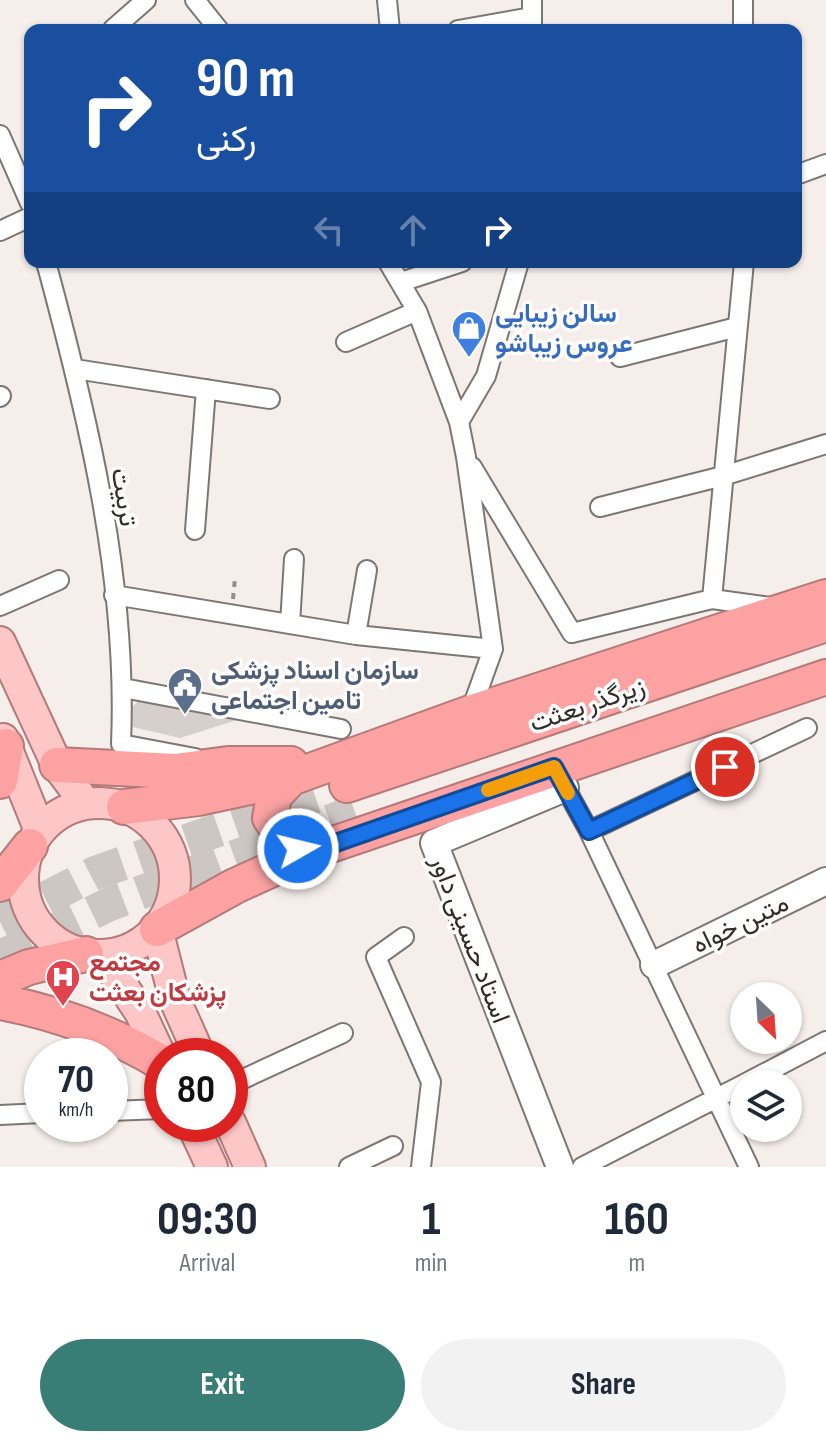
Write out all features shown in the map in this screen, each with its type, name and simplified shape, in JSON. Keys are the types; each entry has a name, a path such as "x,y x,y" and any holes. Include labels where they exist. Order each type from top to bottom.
{"highway":[{"path":"124,807 199,798 291,778 342,787 470,713 826,597"},
{"name":"زیرگذر بعثت","path":"342,787 826,624"},
{"name":"زیرگذر بعثت","path":"342,787 826,654"},
{"path":"157,929 235,886 307,853 560,778 826,677"},
{"path":"57,765 175,771 228,764 342,787"},
{"path":"291,778 270,802 270,818 286,841 307,853"},
{"path":"0,884 35,838"},
{"path":"0,979 29,967 94,955"},
{"path":"0,1002 73,1020 144,1051"}],"main road":[{"path":"0,642 57,765 86,804"},
{"path":"2,761 35,838"},
{"path":"94,955 141,943 157,929 169,911 175,890 172,857 156,828 124,807 86,804 53,818 35,838 23,881 29,909 36,922 56,942 94,955 140,1012 152,1038"},
{"path":"157,929 175,1000 192,1038"},
{"path":"200,1142 212,1167"},
{"path":"239,1142 250,1167"}],"street":[{"path":"119,24 146,0"},
{"path":"195,0 214,24"},
{"path":"387,0 389,24"},
{"path":"743,0 743,24"},
{"path":"490,24 532,16"},
{"path":"0,135 24,189"},
{"path":"802,173 826,164"},
{"path":"0,231 24,220"},
{"name":"تربیت","path":"48,268 75,369 100,497 123,688 121,744 228,764"},
{"path":"392,268 417,311 459,422 466,457 493,649 470,713"},
{"path":"401,282 444,268"},
{"path":"459,422 486,376 517,268"},
{"path":"712,599 743,268"},
{"path":"346,342 417,311"},
{"path":"620,357 737,327"},
{"path":"75,369 270,399"},
{"path":"195,530 206,389"},
{"path":"600,507 723,476 826,444"},
{"path":"466,457 572,633 712,599 786,609"},
{"path":"290,624 294,559"},
{"path":"356,635 367,570"},
{"path":"0,606 59,580"},
{"path":"114,595 356,635 493,649"},
{"path":"123,688 341,729"},
{"path":"589,831 807,728"},
{"path":"560,778 589,831 749,1167"},
{"name":"استاد حسینی داور","path":"560,778 434,843 560,1167"},
{"name":"متین خواه","path":"654,965 826,881"},
{"path":"404,937 376,957 431,1082 421,1167"},
{"path":"248,1077 343,1033"},
{"path":"771,1070 826,1041"},
{"path":"582,1167 730,1091"},
{"path":"0,1115 24,1114"},
{"path":"349,1167 393,1146"}],"building":[{"name":"سازمان اسناد پزشکی تامین اجتماعی","path":"143,697 238,712 237,720 180,738 133,727 132,707"}],"tunnel":[{"path":"0,922 95,873 347,785"},
{"path":"0,957 110,904 355,812"}],"slow traffic":[{"path":"488,790 554,767 568,793"}],"place":[{"name":"سالن زیبایی عروس زیباشو","path":"469,359"},
{"name":"سازمان اسناد پزشکی تامین اجتماعی","path":"185,716"},
{"name":"مجتمع پزشکان بعثت","path":"63,1008"}],"route":[{"path":"298,849 307,853 554,767 589,831 725,767"}]}
